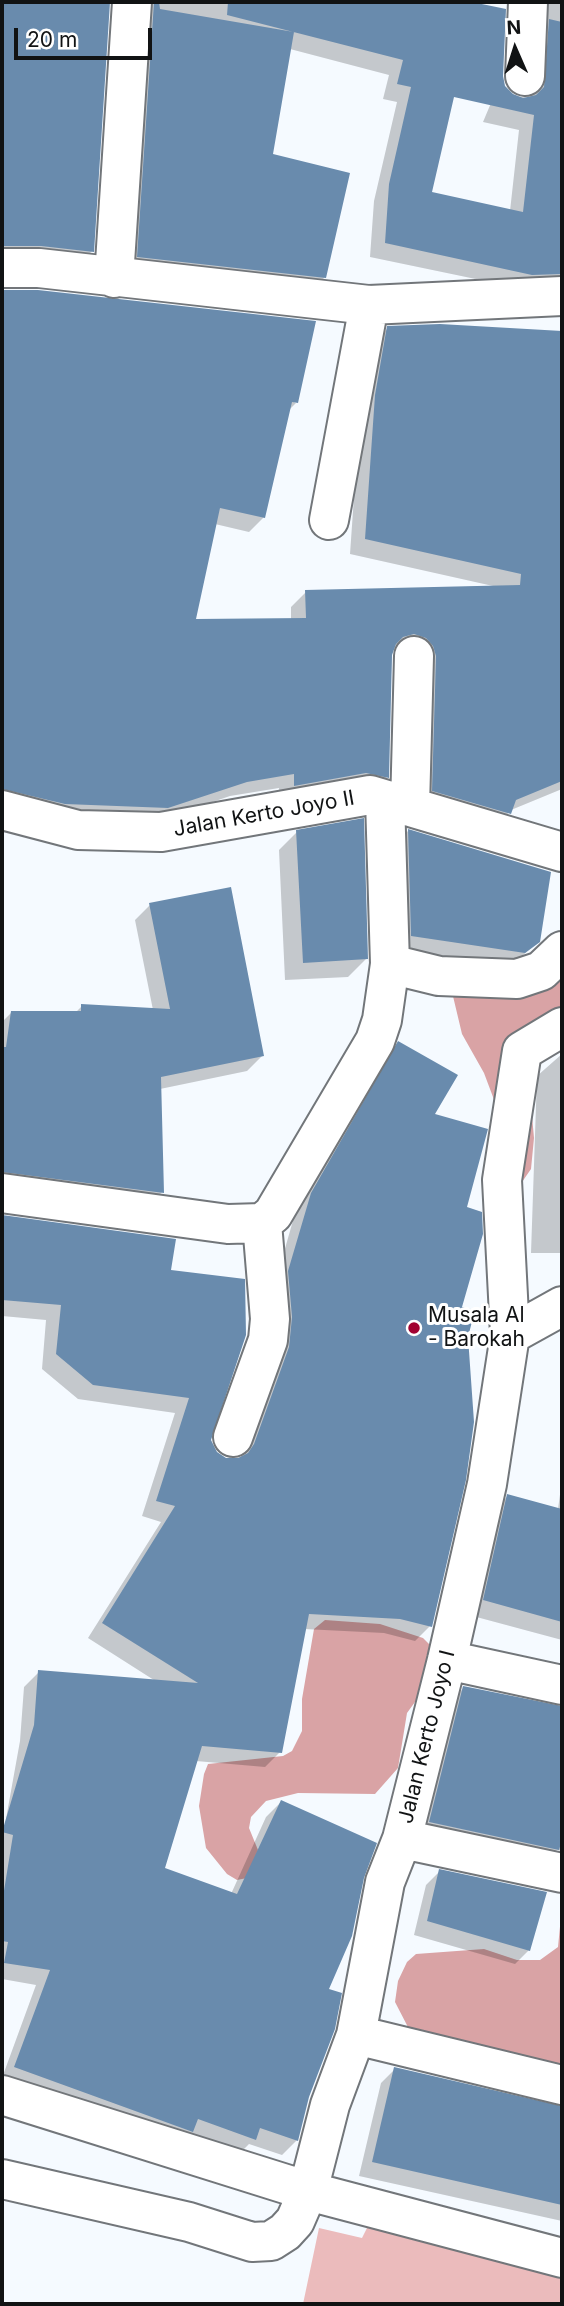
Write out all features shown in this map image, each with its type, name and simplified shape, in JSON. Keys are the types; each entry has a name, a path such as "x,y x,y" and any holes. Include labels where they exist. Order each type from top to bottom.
{"street":[{"path":"114,278 132,2"},
{"path":"525,76 528,2"},
{"path":"2,268 39,268 369,305 562,296"},
{"path":"328,520 369,305"},
{"path":"2,1193 228,1224 262,1223 273,1214 375,1041 384,1010 390,964 398,804 414,656"},
{"name":"Jalan Kerto Joyo II","path":"2,810 78,830 161,832 370,795 562,852"},
{"path":"390,964 439,976 517,979 541,971 562,951"},
{"name":"Jalan Kerto Joyo I","path":"2,2179 189,2222 252,2242 271,2241 295,2221 308,2191 330,2105 356,2035 385,1882 401,1839 488,1484 510,1335 502,1180 522,1051 562,1027"},
{"path":"233,1437 268,1340 270,1318 262,1223"},
{"path":"510,1335 562,1306"},
{"path":"447,1660 562,1685"},
{"path":"401,1839 562,1873"},
{"path":"356,2035 562,2085"},
{"path":"2,2095 308,2191 562,2258"}],"shaded area":[{"path":"562,930 562,1027 540,1043 531,1105 534,1138 531,1169 522,1182 522,1192 512,1194 496,1105 484,1073 462,1034 452,992 526,958"},
{"path":"325,1620 380,1624 423,1638 431,1646 420,1695 407,1713 398,1768 375,1794 298,1793 266,1801 251,1817 249,1828 258,1850 247,1878 237,1880 227,1874 206,1848 199,1806 204,1774 208,1764 283,1756 292,1751 302,1731 302,1699 314,1629"},
{"path":"562,1906 562,2069 410,2031 395,2002 398,1981 407,1962 416,1954 484,1949 517,1960 540,1960 558,1947"},
{"path":"371,2220 562,2269 562,2304 303,2304 319,2228 362,2238"}],"building":[{"path":"2,2 110,2 94,252 41,246 2,246"},
{"path":"154,2 159,2 160,9 294,32 273,154 350,173 326,278 137,257"},
{"path":"228,2 472,2 506,9 503,76 505,86 513,94 523,98 536,95 544,87 549,19 562,22 562,274 532,275 385,243 389,184 411,87 397,84 403,60 227,15","holes":["454,97 534,115 523,212 432,192"]},
{"path":"2,290 38,290 316,321 298,403 292,402 265,518 220,508 196,619 306,618 305,590 520,585 521,574 365,539 375,395 387,326 440,324 562,331 562,781 516,800 511,814 432,791 436,656 433,646 426,638 414,634 403,637 396,644 392,655 389,778 366,773 294,786 294,774 247,782 168,808 65,804 2,789"},
{"path":"364,818 368,959 303,963 296,830"},
{"path":"408,829 551,872 540,942 525,953 411,936"},
{"path":"231,887 264,1056 161,1077 164,1193 2,1172 2,1047 6,1047 11,1011 81,1011 81,1004 170,1009 149,903"},
{"path":"398,1041 458,1075 435,1114 488,1129 467,1207 482,1212 483,1234 462,1307 475,1310 468,1337 474,1422 466,1480 432,1627 400,1619 309,1614 282,1753 202,1746 165,1868 237,1894 281,1800 377,1843 364,1878 352,1936 329,1989 342,1993 335,2029 309,2097 298,2141 260,2128 256,2140 198,2119 193,2132 14,2067 50,1970 4,1963 8,1942 2,1941 2,1903 13,1835 2,1832 34,1725 38,1670 198,1683 102,1623 175,1506 156,1501 189,1398 93,1385 56,1354 61,1305 2,1300 2,1215 176,1239 171,1270 245,1279 246,1335 211,1440 217,1452 226,1458 238,1458 248,1453 254,1444 289,1347 292,1317 288,1271 311,1193"},
{"path":"507,1494 562,1509 562,1622 483,1600"},
{"path":"463,1686 562,1706 562,1840 559,1850 429,1822"},
{"path":"439,1869 547,1892 530,1951 427,1921"},
{"path":"394,2067 562,2106 562,2205 372,2162"}],"place":[{"name":"Musala Al - Barokah","path":"414,1328"}]}
